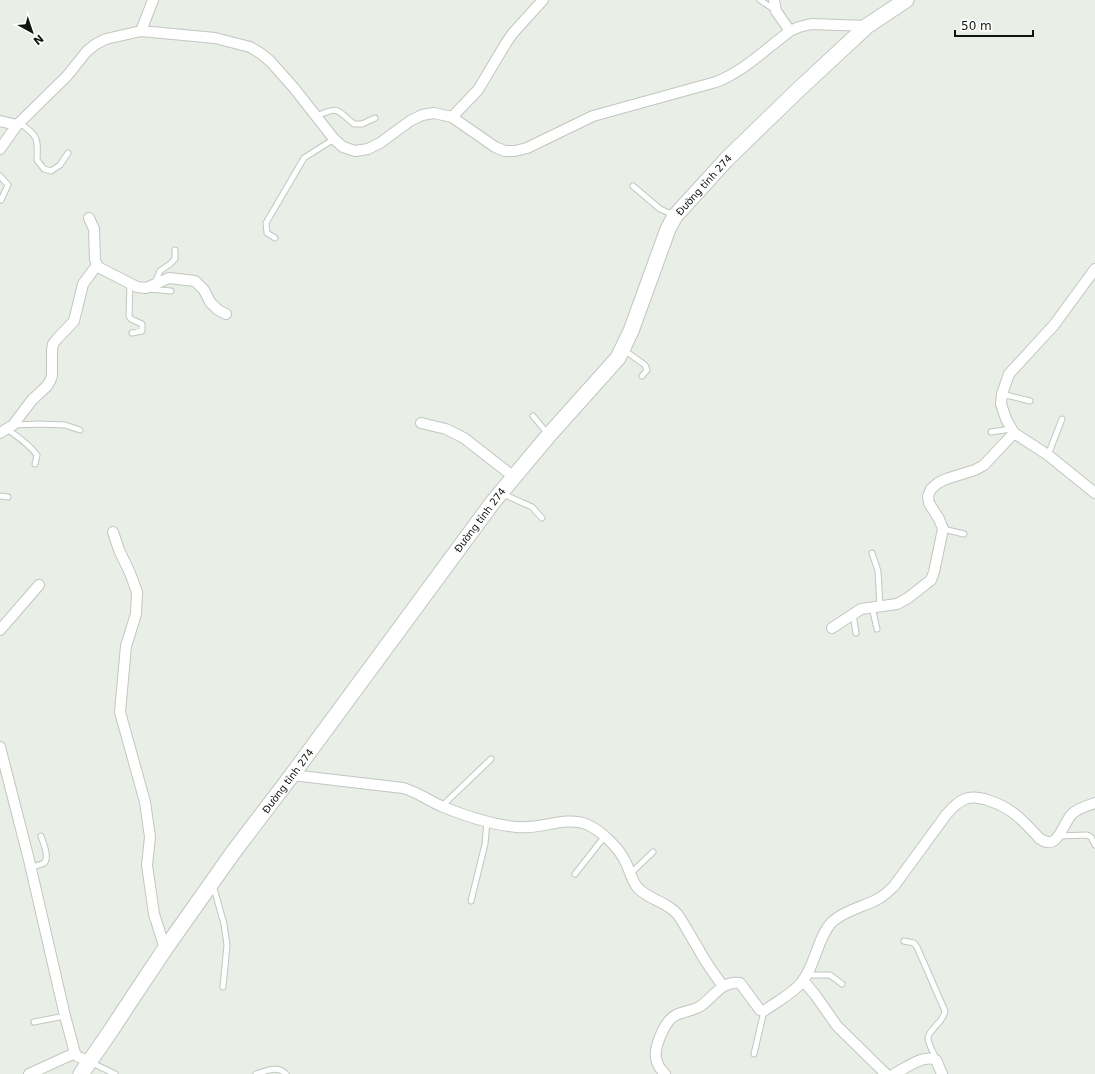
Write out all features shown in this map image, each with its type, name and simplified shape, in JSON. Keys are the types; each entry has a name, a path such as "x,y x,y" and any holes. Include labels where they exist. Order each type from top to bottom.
{"main road":[{"name":"Đường tỉnh 274","path":"85,1068 112,1030 165,949 213,882 500,493 549,435 618,358 631,331 668,229 675,216 727,159 796,92 867,26 906,0"}],"street":[{"path":"141,31 154,0"},
{"path":"452,118 478,90 513,33 543,0"},
{"path":"774,0 776,11 790,31"},
{"path":"0,149 18,124 67,76 88,51 96,44 141,31 209,37 250,47 270,61 294,88 334,139 343,147 355,151 368,149 380,143 410,121 422,115 434,114 452,118 495,147 505,151 515,151 527,148 593,116 716,82 728,77 790,31 799,27 811,24 867,26"},
{"path":"0,121 18,124"},
{"path":"89,218 94,229 95,260 100,268 137,287 150,287 169,278 195,281 204,290 210,302 218,310 226,314"},
{"path":"7,429 50,381 52,376 53,344 74,321 83,284 97,265"},
{"path":"1095,269 1054,325 1009,374 1002,394 1001,404 1012,431 1048,455 1095,493"},
{"path":"421,423 446,430 464,438 514,477"},
{"path":"832,628 862,609 897,604 908,598 931,580 943,529 939,519 929,503 928,496 931,489 946,479 975,470 984,465 1012,431"},
{"path":"113,532 118,550 130,573 137,592 136,614 126,646 120,712 145,802 150,837 147,865 154,914 165,949"},
{"path":"2,625 39,584"},
{"path":"0,747 31,867 65,1016 75,1053 85,1068"},
{"path":"292,775 403,788 414,791 442,806 487,821 516,827 526,828 571,822 584,824 595,828 605,836 622,856 636,887 642,892 671,908 678,914 702,956 723,986"},
{"path":"665,1074 656,1059 656,1051 664,1026 669,1020 675,1015 695,1009 723,986 735,982 740,983 760,1010 764,1011 794,990 805,977 826,930 832,923 839,916 879,899 886,894 894,886 946,815 954,806 964,799 974,797 985,799 1011,811 1044,842 1055,840 1059,836 1073,813 1095,803"},
{"path":"805,977 837,1026 886,1074"},
{"path":"29,1074 75,1053"},
{"path":"894,1074 922,1060 931,1058 936,1060 942,1074"}],"lane":[{"path":"760,0 776,11"},
{"path":"315,116 333,109 339,110 354,124 362,124 375,118"},
{"path":"18,124 35,135 38,144 37,160 44,169 51,171 60,165 68,152"},
{"path":"275,238 268,233 266,223 304,158 334,139"},
{"path":"0,176 8,185 1,200"},
{"path":"633,186 660,210 675,216"},
{"path":"171,291 150,287 160,271 175,259 175,250"},
{"path":"130,283 129,316 130,319 142,324 143,327 142,331 132,333"},
{"path":"622,348 646,365 647,370 642,376"},
{"path":"1002,394 1030,401"},
{"path":"533,416 549,435"},
{"path":"1048,455 1062,419"},
{"path":"7,429 39,424 65,425 80,430"},
{"path":"7,429 33,449 36,455 35,464"},
{"path":"991,432 1012,431"},
{"path":"500,493 532,507 542,518"},
{"path":"0,496 8,497"},
{"path":"943,529 964,534"},
{"path":"872,553 878,571 876,606 877,629"},
{"path":"854,614 856,633"},
{"path":"442,806 491,759"},
{"path":"471,901 485,844 487,821"},
{"path":"1059,836 1087,835 1091,837 1095,845"},
{"path":"31,867 44,863 46,860 46,852 41,836"},
{"path":"575,874 605,836"},
{"path":"630,874 653,852"},
{"path":"213,882 224,924 227,945 223,987"},
{"path":"904,941 914,943 917,947 945,1011 944,1017 929,1034 928,1038 936,1060"},
{"path":"805,977 830,975 842,984"},
{"path":"754,1054 764,1011"},
{"path":"34,1022 65,1016"},
{"path":"85,1068 115,1074"},
{"path":"256,1074 274,1068 285,1072 286,1074"}]}
